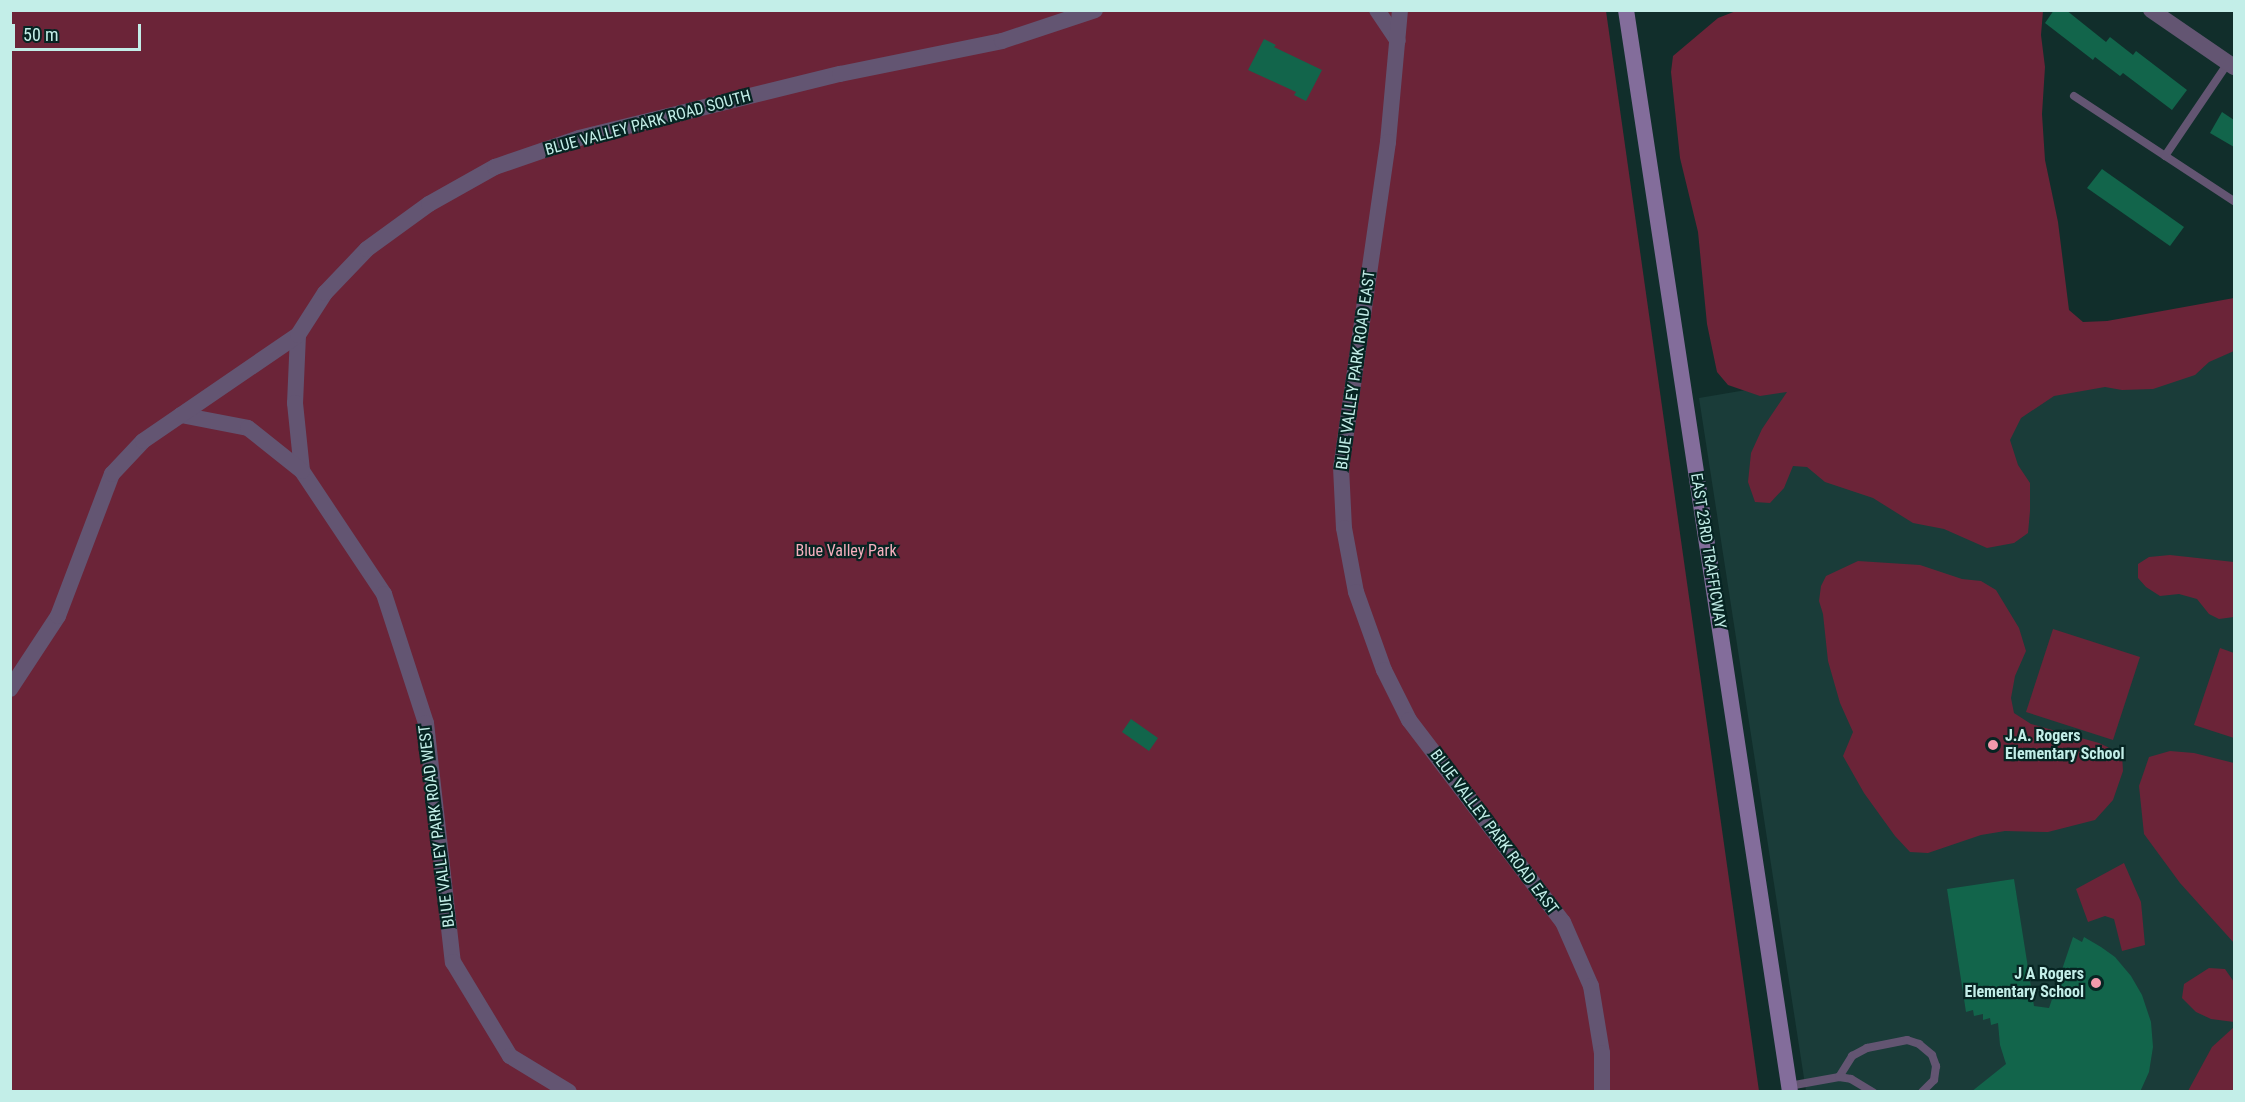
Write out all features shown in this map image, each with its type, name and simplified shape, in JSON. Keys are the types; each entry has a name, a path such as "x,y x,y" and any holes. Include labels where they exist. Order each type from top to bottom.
{"main road":[{"name":"EAST 23RD TRAFFICWAY","path":"1631,11 1790,1089"}],"street":[{"name":"BLUE VALLEY PARK ROAD SOUTH","path":"10,689 58,616 112,474 143,441 298,335 325,293 367,249 429,204 495,167 579,138 840,74 1002,41 1095,10"},
{"path":"1377,10 1398,41"},
{"name":"BLUE VALLEY PARK ROAD EAST","path":"1400,10 1388,142 1341,467 1344,528 1356,592 1384,670 1409,720 1563,922 1592,986 1602,1053 1602,1092"},
{"path":"2151,10 2231,65"},
{"name":"BLUE VALLEY PARK ROAD WEST","path":"298,335 295,403 302,471"},
{"name":"BLUE VALLEY PARK ROAD WEST","path":"182,415 248,428 302,471 384,594 426,723 453,962 510,1056 568,1092"}],"lane":[{"path":"2165,156 2231,65"},
{"path":"2074,96 2235,201"},
{"path":"1839,1077 1852,1056 1867,1048 1907,1040 1919,1044 1932,1055 1936,1066 1934,1080 1922,1092"},
{"path":"1790,1089 1839,1077 1851,1079 1874,1092"}],"shaded area":[{"name":"J.A. Rogers Elementary School","path":"2234,307 2234,1091 1806,1091 1699,398"}],"green space":[{"name":"Blue Valley Park","path":"10,11 1606,11 1759,1091 11,1091"},
{"path":"1736,11 2043,11 2041,35 2045,67 2042,114 2045,160 2058,222 2069,310 2083,322 2107,321 2234,298 2234,351 2209,362 2195,375 2153,389 2122,390 2105,387 2054,396 2021,418 2010,440 2018,465 2030,483 2030,511 2028,533 2014,543 1987,548 1944,529 1913,523 1873,498 1825,482 1807,467 1793,466 1784,488 1770,503 1755,502 1748,482 1751,453 1762,429 1787,392 1760,396 1728,385 1717,372 1707,324 1698,232 1680,158 1671,72 1673,56 1718,18"},
{"path":"2170,555 2234,562 2234,617 2219,619 2209,614 2197,599 2179,594 2160,596 2146,587 2138,578 2138,564 2149,557"},
{"path":"1858,561 1920,565 1962,579 1981,581 1996,590 2019,628 2026,651 2015,676 2011,698 2014,713 2031,724 2099,743 2122,754 2123,771 2113,800 2095,820 2048,832 2005,831 1981,835 1928,853 1910,852 1895,836 1864,793 1843,756 1853,732 1840,703 1828,661 1823,614 1819,601 1821,586 1826,576"},
{"path":"2053,629 2140,657 2113,740 2026,712"},
{"path":"2220,648 2234,653 2234,738 2194,725"},
{"path":"2170,751 2194,753 2234,763 2234,943 2180,883 2144,834 2139,786 2149,757"},
{"path":"2124,863 2141,902 2145,945 2122,951 2114,919 2105,916 2088,922 2076,889"},
{"path":"2209,968 2225,969 2234,982 2234,1022 2211,1019 2196,1012 2182,998 2184,984"},
{"path":"2234,1027 2234,1091 2188,1091 2212,1047"}],"building":[{"path":"2054,10 2066,10 2106,42 2110,37 2133,55 2136,51 2187,90 2172,110 2123,73 2120,76 2095,57 2093,60 2045,23"},
{"path":"1264,39 1276,45 1274,47 1322,70 1306,101 1294,95 1296,92 1248,70"},
{"path":"2222,112 2234,120 2234,147 2210,133"},
{"path":"2102,169 2184,227 2170,246 2087,188"},
{"path":"1131,719 1158,738 1149,751 1122,732"},
{"name":"J A Rogers Elementary School","path":"2014,879 2034,1006 2049,1008 2073,937 2082,942 2084,937 2101,947 2115,957 2131,976 2142,995 2151,1022 2153,1047 2149,1072 2140,1092 1971,1092 2006,1064 2000,1045 1998,1023 1991,1025 1990,1018 1983,1020 1983,1014 1974,1016 1973,1010 1966,1012 1947,889"}],"place":[{"name":"J.A. Rogers Elementary School","path":"1993,745"},
{"name":"J A Rogers Elementary School","path":"2096,983"}]}
